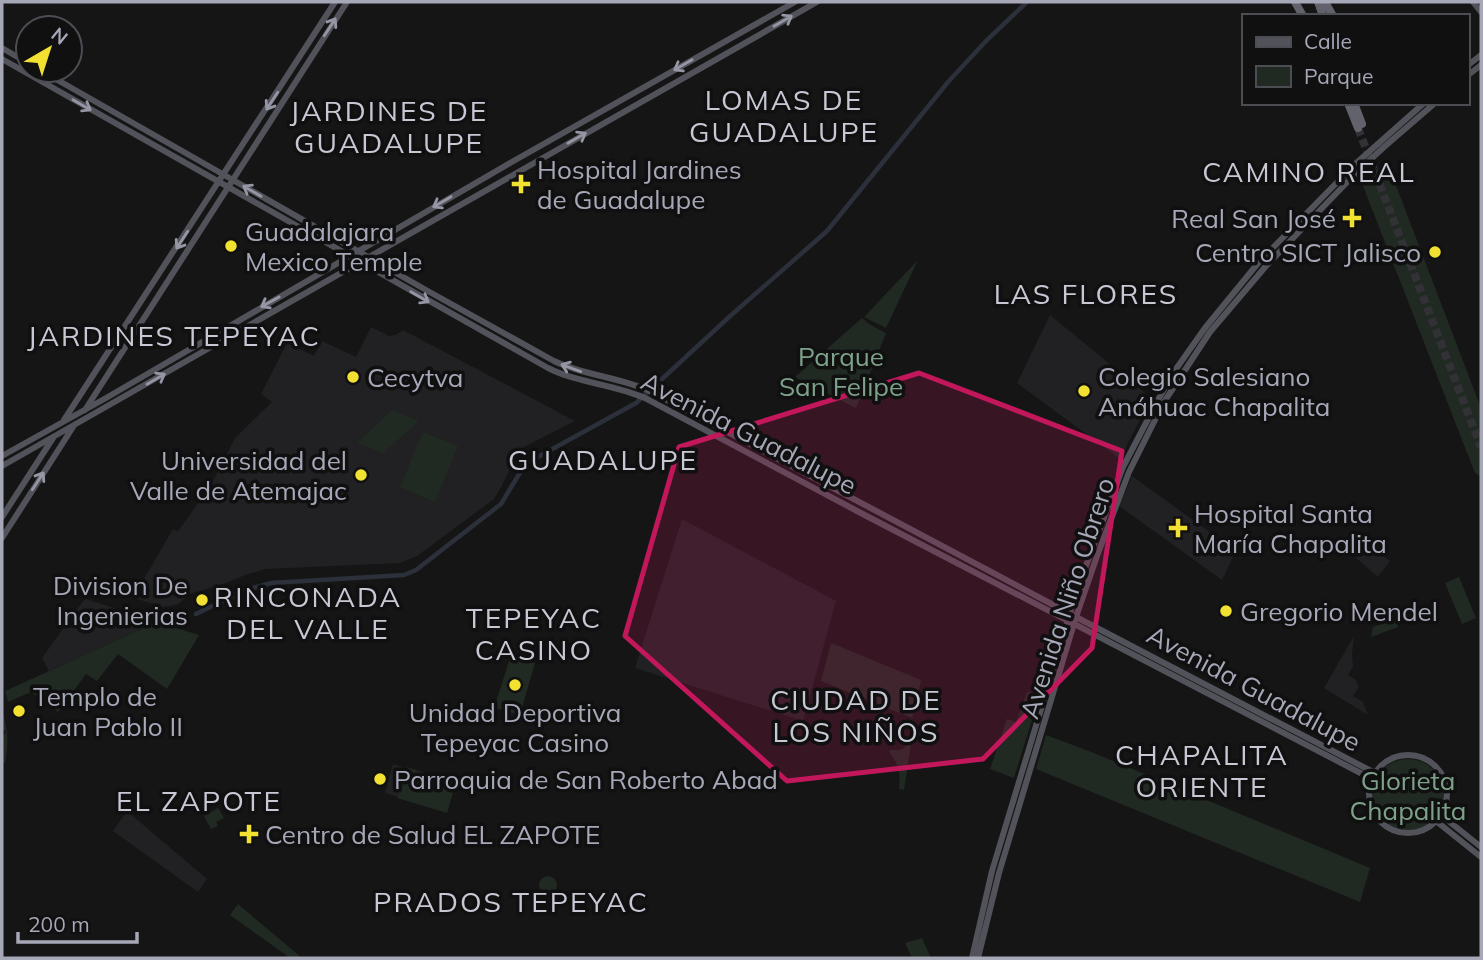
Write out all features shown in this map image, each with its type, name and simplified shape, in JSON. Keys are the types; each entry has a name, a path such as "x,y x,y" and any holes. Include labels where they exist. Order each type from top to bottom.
{"highway":[{"path":"1349,105 1360,127 1354,105"}],"main road":[{"path":"2,517 335,2"},
{"path":"2,538 346,2"},
{"path":"2,456 795,2"},
{"path":"2,466 817,2"},
{"path":"1473,2 1481,12"},
{"name":"Avenida Guadalupe","path":"2,59 566,377 638,390"},
{"name":"Avenida Guadalupe","path":"65,84 569,369 638,390 1373,776"},
{"name":"Avenida Niño Obrero","path":"978,958 1030,760 1090,552 1123,467 1159,398 1184,358 1259,262 1353,166 1422,105"},
{"name":"Avenida Niño Obrero","path":"1072,619 1129,472 1164,402 1210,332 1266,266 1356,173 1433,105"},
{"path":"473,184 478,195"},
{"path":"308,280 313,289"},
{"path":"251,313 256,322"},
{"path":"96,391 98,397 106,398"},
{"path":"79,397 85,410 94,414"},
{"path":"1402,756 1419,757 1429,762 1445,783 1447,797 1441,815 1424,830 1417,832 1402,833 1389,828 1379,821 1372,810 1368,794 1373,776 1384,763 1402,756"},
{"name":"Avenida Niño Obrero","path":"972,958 992,871 1030,760"},
{"path":"1441,815 1481,847"},
{"path":"1436,821 1481,857"}],"highlighted area":[{"path":"919,373 1122,451 1092,648 983,759 787,781 625,636 679,447"}],"shaded area":[{"name":"Colegio Salesiano Anáhuac Chapalita","path":"1050,315 1151,398 1120,459 1017,383"},
{"name":"Universidad del Valle de Atemajac","path":"371,327 389,336 403,330 575,421 520,449 494,499 417,556 400,563 265,569 192,593 171,606 163,607 137,599 141,584 173,529 178,531 210,487 235,438 272,402 261,394 287,343 314,356 322,341 356,357"},
{"name":"Hospital Santa María Chapalita","path":"1132,476 1236,551 1222,580 1119,506"},
{"path":"682,519 836,601 803,721 635,668"},
{"path":"1368,543 1390,561 1378,577 1356,558"},
{"path":"86,599 157,622 49,671 42,658"},
{"path":"1354,636 1353,667 1348,675 1356,680 1359,687 1353,696 1363,702 1368,715 1324,688"},
{"path":"393,764 406,768 398,797 385,793"},
{"path":"127,811 207,879 198,892 113,831"}],"green space":[{"path":"1378,168 1392,175 1481,408 1481,477 1475,473 1363,186 1368,175"},
{"path":"918,260 886,328 864,317"},
{"name":"Parque San Felipe","path":"862,318 886,333 856,408 795,377"},
{"path":"392,410 419,421 383,453 357,443"},
{"path":"423,432 458,446 435,502 400,487"},
{"path":"1459,577 1476,618 1462,624 1445,583"},
{"path":"1395,619 1398,627 1371,637 1373,627"},
{"path":"157,622 199,635 167,689 118,654 97,681 86,674 58,712 31,692 8,702 5,691"},
{"path":"831,643 921,680 912,718 821,681"},
{"name":"Unidad Deportiva Tepeyac Casino","path":"511,655 535,663 520,715 494,708"},
{"path":"1027,692 1040,694 1014,778 990,769 1007,719 1016,722"},
{"path":"2,709 7,736 5,763 2,761 2,737 6,732 2,729"},
{"path":"1046,735 1370,868 1360,902 1036,769"},
{"path":"909,743 904,790 899,789 898,769 889,752 901,750"},
{"name":"Glorieta Chapalita","path":"1408,759 1428,765 1438,775 1444,795 1438,815 1428,825 1408,831 1388,825 1378,815 1372,795 1378,775 1388,765"},
{"path":"407,767 456,783 447,813 397,798"},
{"path":"218,808 224,818 216,822 218,826 211,829 204,816"},
{"path":"544,876 552,876 557,885 555,892 544,894 539,889 539,881"},
{"path":"238,904 302,958 290,958 230,915"},
{"path":"922,938 931,958 912,958 905,943"}],"waterway":[{"path":"196,614 243,591 271,583 404,575 416,570 501,504 527,463 636,403 827,231 948,82 1027,2"}],"tunnel":[{"path":"1358,128 1481,447"}],"place":[{"name":"Hospital Jardines de Guadalupe","path":"521,184"},
{"name":"Real San José","path":"1352,218"},
{"name":"Guadalajara Mexico Temple","path":"231,246"},
{"name":"Centro SICT Jalisco","path":"1435,252"},
{"name":"Cecytva","path":"353,377"},
{"name":"Colegio Salesiano Anáhuac Chapalita","path":"1084,391"},
{"name":"Universidad del Valle de Atemajac","path":"361,475"},
{"name":"Hospital Santa María Chapalita","path":"1178,528"},
{"name":"Division De Ingenierias","path":"202,600"},
{"name":"Gregorio Mendel","path":"1226,611"},
{"name":"Unidad Deportiva Tepeyac Casino","path":"515,685"},
{"name":"Templo de Juan Pablo II","path":"19,711"},
{"name":"Parroquia de San Roberto Abad","path":"380,779"},
{"name":"Centro de Salud EL ZAPOTE","path":"249,834"}],"district":[{"name":"LOMAS DE GUADALUPE","path":"784,115"},
{"name":"JARDINES DE GUADALUPE","path":"389,126"},
{"name":"CAMINO REAL","path":"1309,171"},
{"name":"LAS FLORES","path":"1086,293"},
{"name":"JARDINES TEPEYAC","path":"174,335"},
{"name":"GUADALUPE","path":"603,459"},
{"name":"RINCONADA DEL VALLE","path":"308,612"},
{"name":"TEPEYAC CASINO","path":"534,633"},
{"name":"CIUDAD DE LOS NIÑOS","path":"856,715"},
{"name":"CHAPALITA ORIENTE","path":"1202,770"},
{"name":"EL ZAPOTE","path":"199,800"},
{"name":"PRADOS TEPEYAC","path":"511,901"}]}
